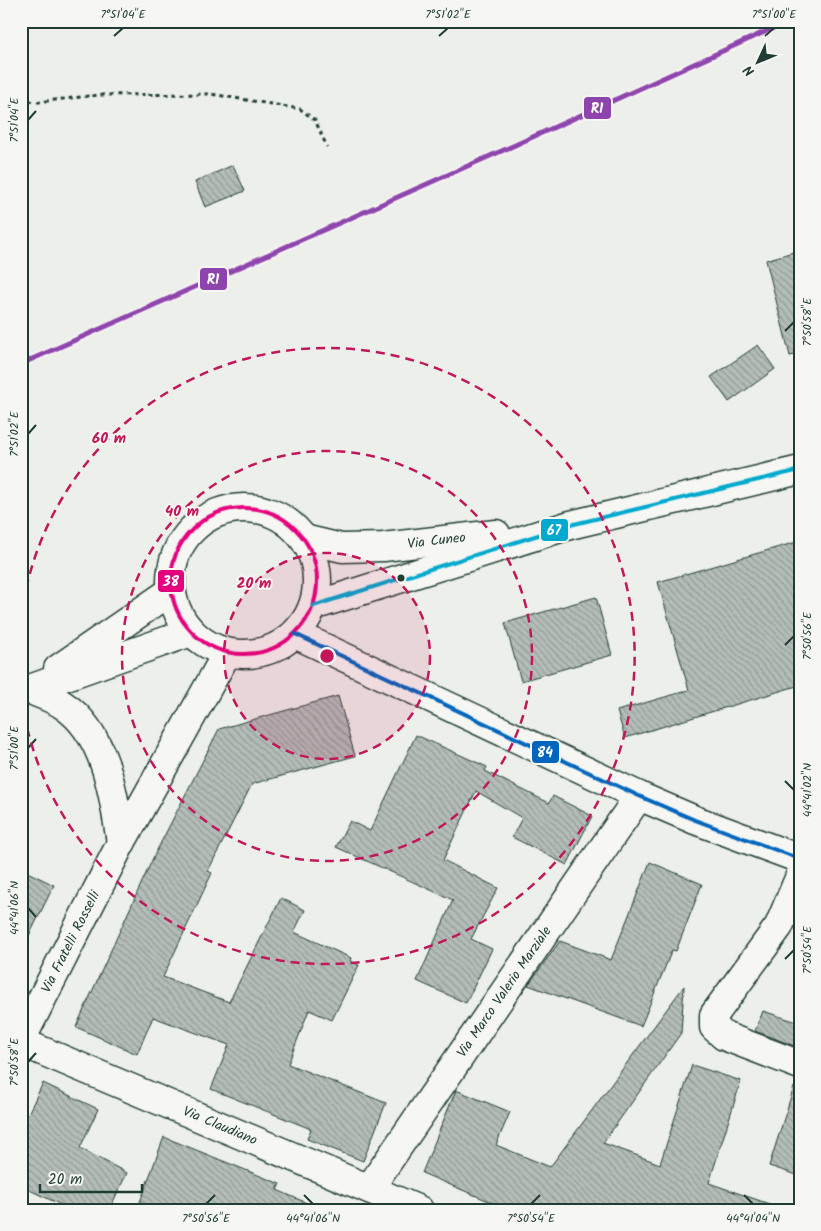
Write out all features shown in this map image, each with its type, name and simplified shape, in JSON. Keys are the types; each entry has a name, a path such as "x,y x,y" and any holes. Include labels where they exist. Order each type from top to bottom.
{"street":[{"name":"Via Cuneo","path":"313,606 570,525 800,470"},
{"path":"249,507 270,512 290,523 304,539 314,560 317,583 313,606 306,620 295,634 280,645 263,652 245,654 227,653 208,645 191,632 178,613 171,591 171,569 175,555 190,530 207,517 228,509 249,507"},
{"name":"Via Cuneo","path":"304,539 342,548 383,547 570,525"},
{"path":"25,691 171,591"},
{"path":"25,691 191,632"},
{"path":"295,634 639,796 695,820 800,859"},
{"name":"Via Fratelli Rosselli","path":"21,1041 121,843 227,653"},
{"path":"25,691 62,704 78,716 99,749 113,795 121,843"},
{"name":"Via Marco Valerio Marziale","path":"369,1189 639,796"},
{"path":"800,876 779,926 714,1015 714,1027 724,1036 800,1065"},
{"name":"Via Claudiano","path":"21,1041 419,1210"}],"path":[{"path":"21,100 38,102 98,95 210,94 300,109 315,120 327,147"}],"building":[{"path":"233,165 245,191 205,207 195,182"},
{"path":"800,250 800,354 790,356 766,260"},
{"path":"758,345 775,369 729,402 711,377"},
{"path":"800,541 800,685 625,738 617,711 689,690 658,582"},
{"path":"596,597 612,655 521,681 505,623"},
{"path":"338,696 355,756 252,784 208,871 212,873 163,977 229,1002 281,898 305,910 294,932 351,958 350,961 359,965 332,1020 309,1010 288,1064 386,1103 363,1161 307,1139 311,1129 211,1089 229,1045 153,1017 137,1054 76,1027 153,858 219,729"},
{"path":"416,735 487,767 485,771 549,803 553,796 592,816 567,865 512,837 522,818 476,791 443,860 498,888 471,939 492,949 466,1003 417,981 453,900 336,847 350,821 370,831"},
{"path":"650,862 702,884 676,951 672,950 641,1026 528,985 560,941 611,960"},
{"path":"21,869 54,885 21,952"},
{"path":"684,986 681,1033 603,1143 660,1164 692,1065 741,1081 709,1183 775,1206 774,1210 510,1210 422,1173 456,1090 510,1112 496,1145 550,1167"},
{"path":"763,1011 800,1023 800,1048 755,1031"},
{"path":"43,1083 98,1109 80,1148 127,1173 109,1210 72,1210 21,1186 21,1128"},
{"path":"794,1087 800,1088 800,1176 769,1166"},
{"path":"164,1137 280,1184 277,1190 323,1210 156,1210 140,1202"}],"transit line":[{"name":"R1","path":"21,364 789,21"},
{"name":"67","path":"313,606 570,525 800,470"},
{"name":"38","path":"244,508 272,513 296,529 312,553 317,581 312,609 296,633 272,649 244,654 216,649 192,633 176,609 171,581 176,553 192,529 216,513 244,508"},
{"name":"84","path":"295,634 639,796 695,820 800,859"}]}
